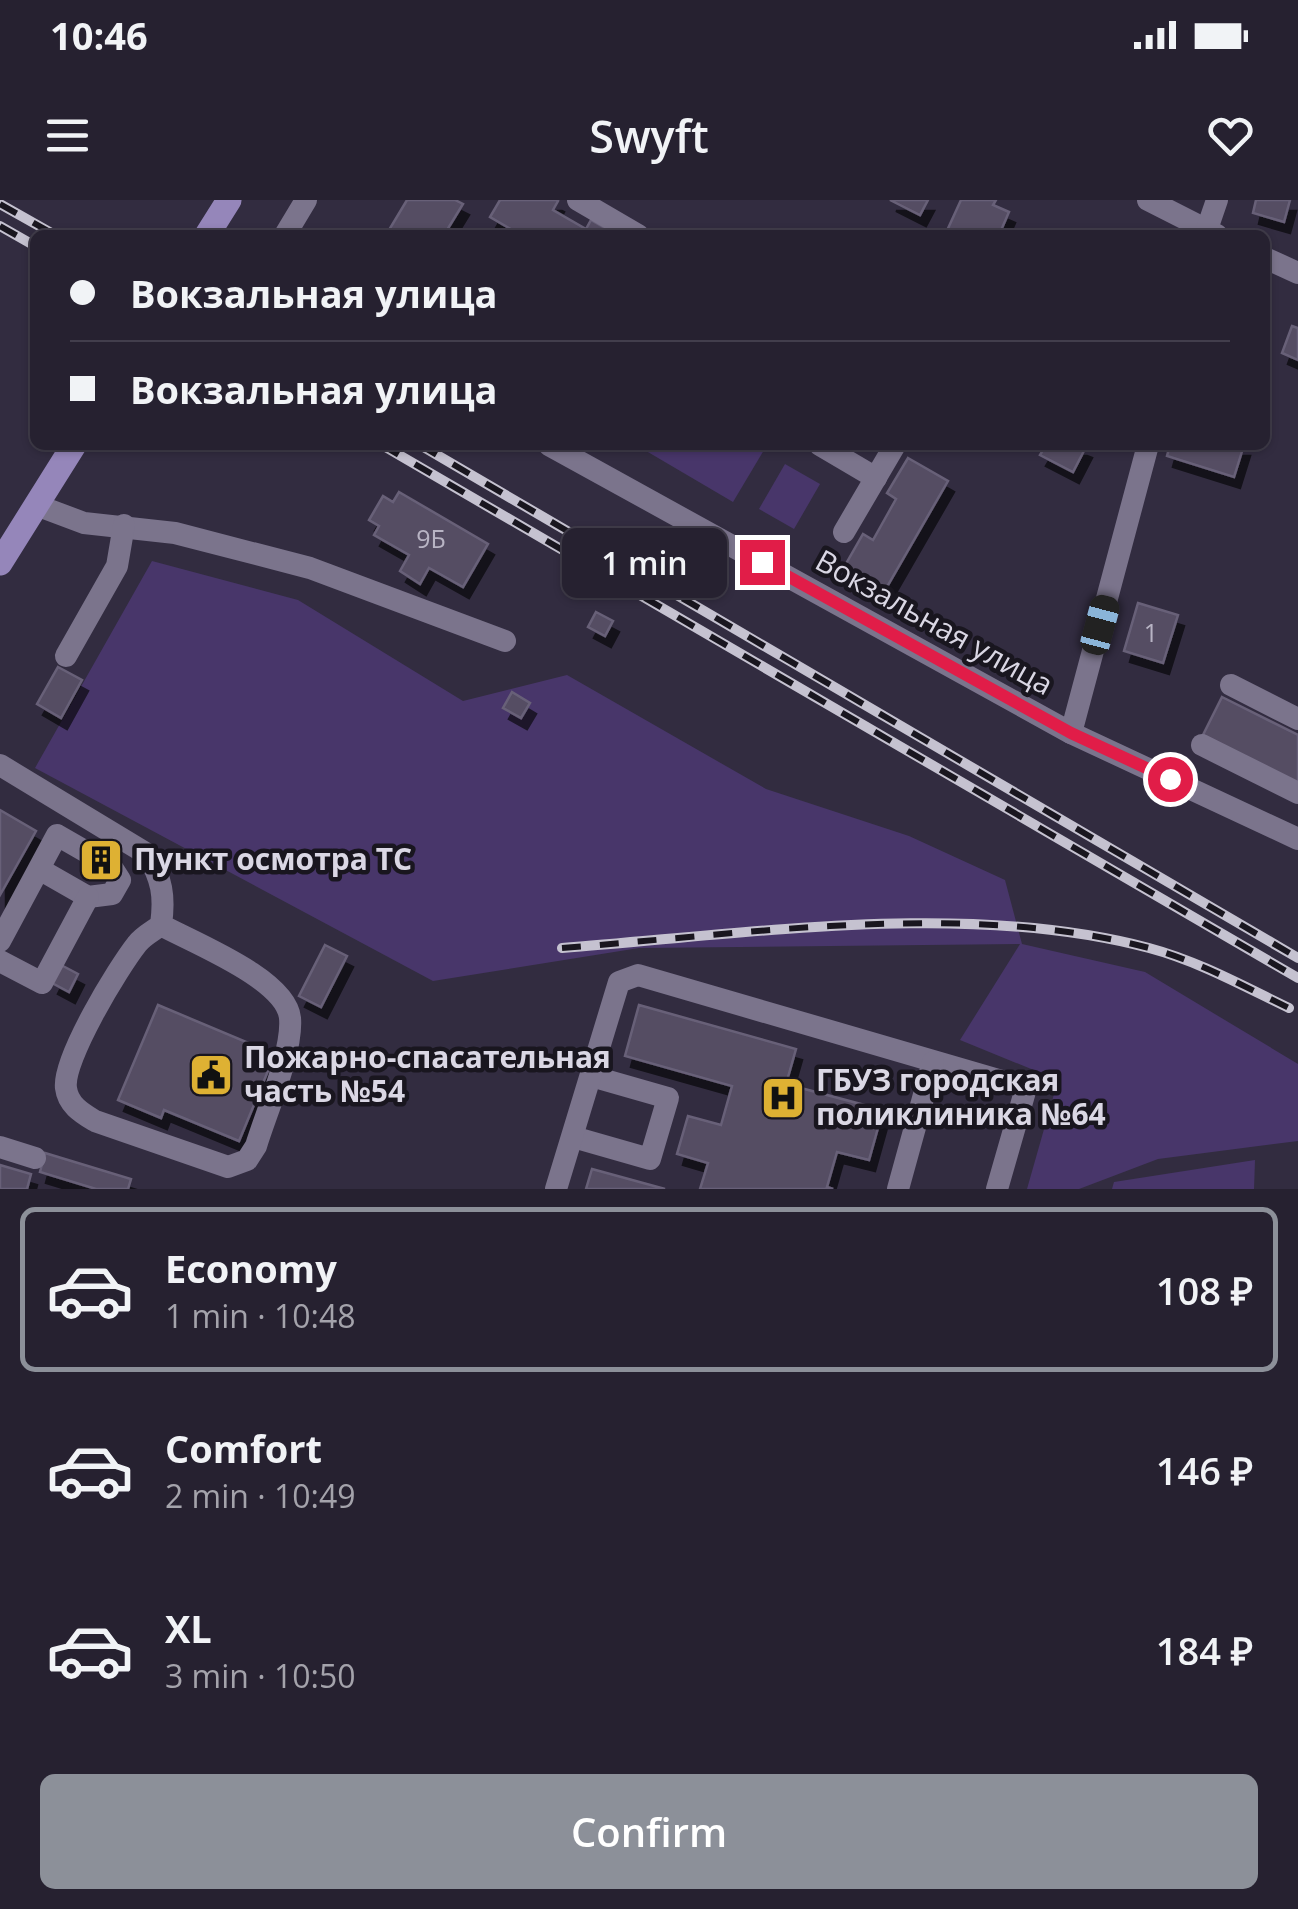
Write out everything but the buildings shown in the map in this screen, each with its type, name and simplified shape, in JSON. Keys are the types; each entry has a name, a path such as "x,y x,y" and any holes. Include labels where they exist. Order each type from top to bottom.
{"main road":[{"path":"210,230 229,200"},
{"path":"0,562 71,450"}],"street":[{"path":"288,230 306,200"},
{"path":"578,200 629,230"},
{"path":"1148,200 1203,230"},
{"path":"1210,230 1216,200"},
{"path":"1270,260 1298,273"},
{"name":"Вокзальная улица","path":"557,450 1071,733 1298,839"},
{"path":"828,450 876,478"},
{"path":"844,532 892,450"},
{"path":"1071,733 1147,450"},
{"path":"36,505 84,523 124,525 233,546 310,568 504,640"},
{"path":"66,656 116,566 124,525"},
{"path":"1231,686 1298,719"},
{"path":"1202,745 1298,793"},
{"path":"0,765 147,854 159,874 165,898 161,925 139,940 102,998 66,1070 66,1092 76,1110 96,1121 228,1167 247,1160 256,1146 289,1040 290,1015 282,996 264,981 161,925"},
{"path":"0,941 57,835 111,866 120,880 112,894 88,896 39,869"},
{"path":"0,961 42,983 88,896"},
{"path":"556,1189 620,982 638,975 1026,1088 998,1189"},
{"path":"898,1189 933,1062"},
{"path":"572,1137 650,1159 668,1098 591,1076"},
{"path":"0,1147 34,1158"}],"shaded area":[{"path":"645,450 764,450 733,502"},
{"path":"785,464 820,484 794,529 759,509"},
{"path":"152,561 298,600 463,701 567,675 766,789 909,836 1005,880 1022,944 1145,972 1298,1064 1298,1141 1158,1159 1079,1189 1027,1189 1058,1080 960,1040 1020,944 639,948 433,981 35,768"},
{"path":"1255,1160 1254,1189 1112,1189 1114,1182"}],"railway":[{"path":"0,204 46,230"},
{"path":"0,226 30,243"},
{"path":"391,450 1298,978"},
{"path":"429,450 1298,958"},
{"path":"562,948 857,925 1007,926 1079,934 1167,953 1289,1008"}],"place":[{"name":"Пункт осмотра ТС","path":"101,860"},
{"name":"Пожарно-спасательная часть №54","path":"211,1075"},
{"name":"ГБУЗ городская поликлиника №64","path":"783,1098"}],"route":[{"path":"762,562 1071,733 1170,779"}]}
